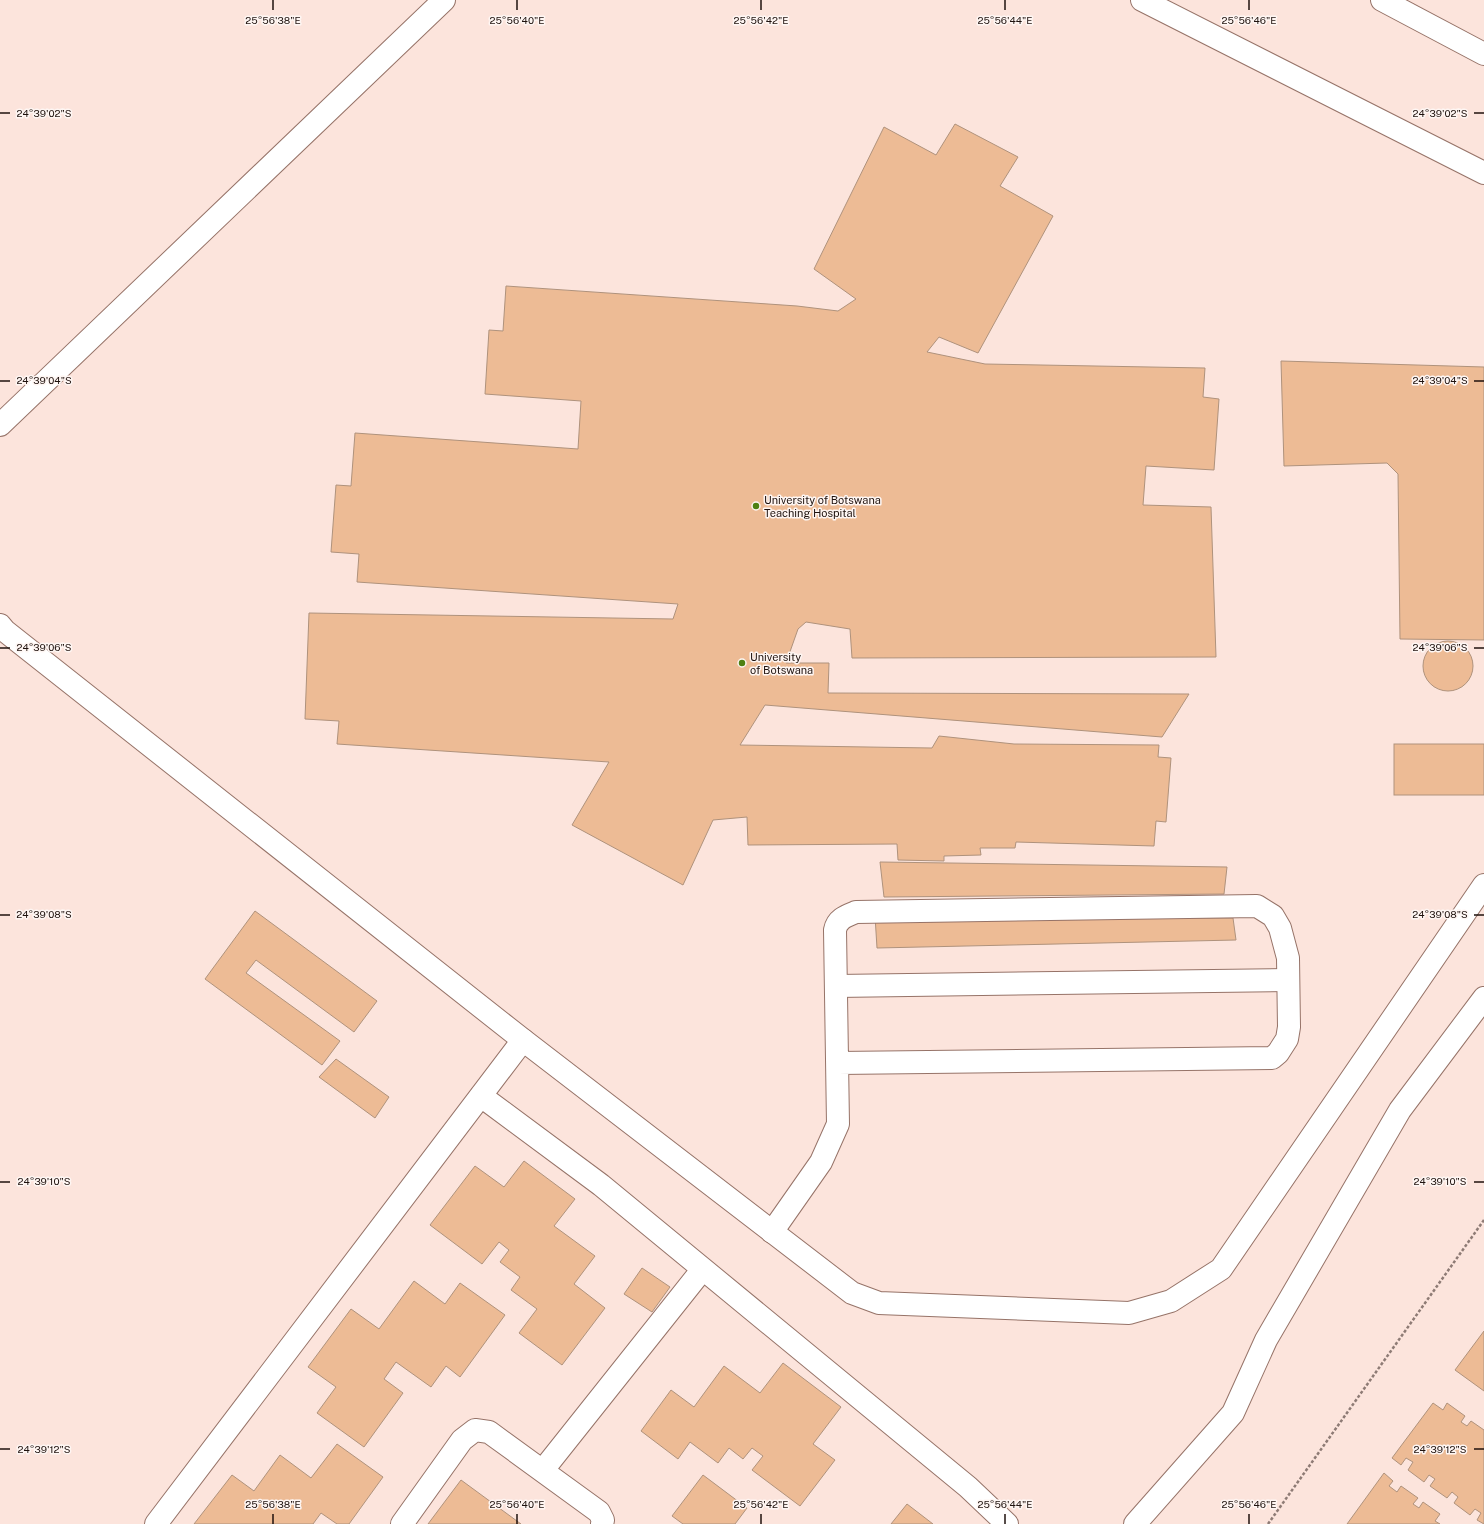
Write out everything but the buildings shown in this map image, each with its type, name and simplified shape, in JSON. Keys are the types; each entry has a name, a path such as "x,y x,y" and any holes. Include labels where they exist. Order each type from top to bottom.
{"street":[{"path":"0,425 444,0"},
{"path":"1142,0 1484,173"},
{"path":"1382,0 1484,54"},
{"path":"0,625 11,636 523,1040 852,1293 879,1303 1129,1313 1171,1301 1221,1269 1484,885"},
{"path":"772,1232 821,1162 838,1124 836,924 842,918 856,912 1257,906 1273,916 1280,928 1288,958 1289,1027 1287,1039 1278,1053 1272,1058 838,1063"},
{"path":"836,986 1288,980"},
{"path":"1135,1524 1233,1413 1266,1340 1400,1110 1484,998"},
{"path":"156,1524 523,1040"},
{"path":"481,1096 601,1185 702,1270 968,1487 1007,1524"},
{"path":"543,1470 702,1270"},
{"path":"402,1524 462,1440 475,1430 489,1432 543,1470 599,1512 603,1520 602,1524"}],"path":[{"path":"1268,1524 1484,1220"}],"place":[{"name":"University of Botswana Teaching Hospital","path":"756,506"},
{"name":"University of Botswana","path":"742,663"}]}
